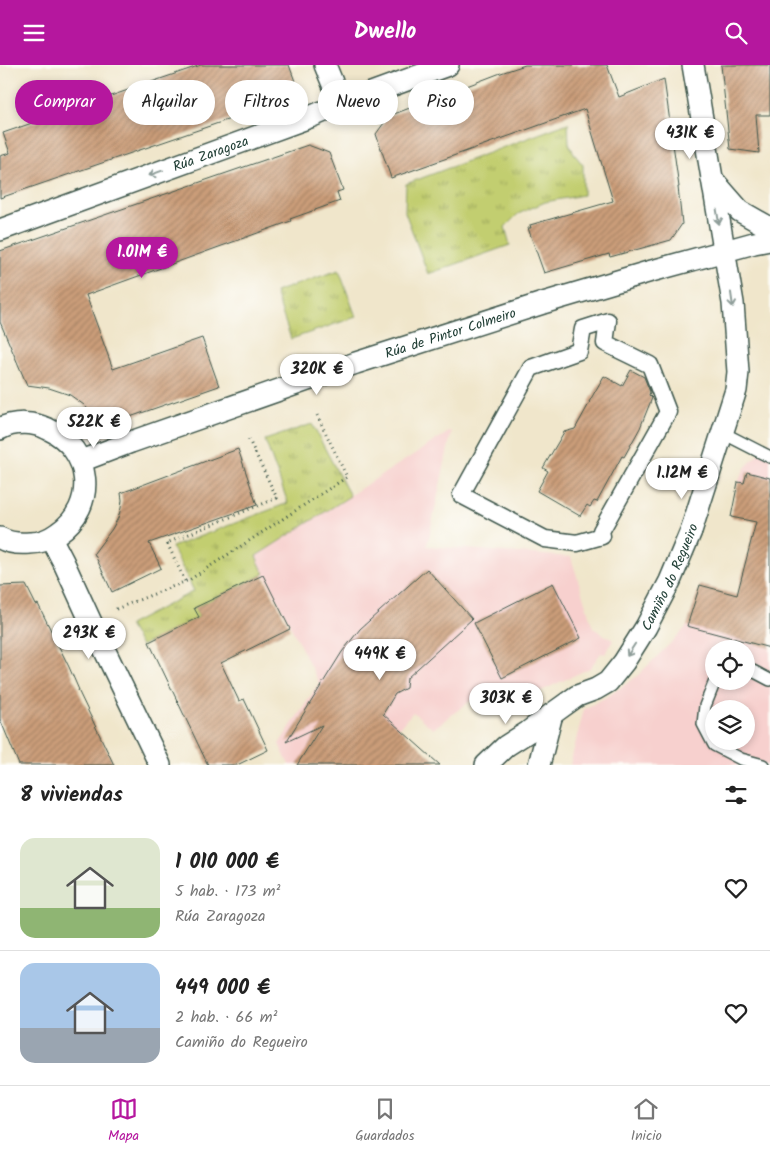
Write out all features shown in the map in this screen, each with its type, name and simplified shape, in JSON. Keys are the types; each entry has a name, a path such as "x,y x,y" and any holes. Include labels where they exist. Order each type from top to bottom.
{"street":[{"path":"325,65 331,80"},
{"name":"Rúa Zaragoza","path":"398,83 448,65"},
{"name":"Camiño do Regueiro","path":"486,765 506,746 577,696 608,682 624,662 670,581 691,531 736,390 738,373 732,303 693,65"},
{"name":"Rúa Zaragoza","path":"0,230 318,114"},
{"path":"712,179 740,211 770,228"},
{"name":"Rúa de Pintor Colmeiro","path":"81,461 356,363 543,303 648,272 770,240"},
{"path":"608,321 605,343 650,365 668,412 601,531 602,536 577,543 545,539 461,495 531,368 579,351 583,329 608,321"},
{"path":"0,538 20,544 36,543 51,538 66,528 77,514 84,497 85,479 81,461 71,445 58,433 41,425 22,423 1,424"},
{"path":"51,538 160,765"},
{"path":"539,765 552,714"}],"lane":[{"path":"723,433 770,457"},
{"path":"755,673 770,680"},
{"path":"711,690 705,706 703,724 714,745 741,759 763,765"}],"path":[{"path":"116,609 185,581 347,477 317,415"},
{"path":"185,581 167,543 277,498 248,438"}],"shaded area":[{"path":"452,430 427,546 571,557 593,628 613,640 605,654 601,653 590,668 492,714 482,692 433,729 413,712 366,765 289,765 279,744 319,683 255,556"},
{"path":"770,441 770,765 570,765 584,709 610,695 636,677 679,635 687,626 700,585 737,595 756,522 731,517 738,482 745,468"}],"green space":[{"path":"568,123 569,144 583,165 583,195 545,202 518,214 505,227 510,245 428,274 405,212 406,184"},
{"path":"339,270 356,317 291,339 275,292"},
{"path":"312,424 350,496 256,556 264,574 194,608 199,617 141,646 129,625 194,591 172,547 288,503 265,440"}],"building":[{"path":"201,65 289,65 294,80 225,80 225,121 215,124 215,80 157,80"},
{"path":"525,65 607,65 619,97 664,79 679,187 682,224 671,240 610,257 609,254 544,273 528,228 531,228 530,225 613,201 585,109 391,178 376,134 382,125 398,125 398,113 408,109 408,125 474,125 474,83"},
{"path":"721,65 770,65 770,115 756,115 759,153 730,149"},
{"path":"123,92 123,125 213,125 0,198 0,156 10,153 3,133 26,125 113,125 113,95"},
{"path":"308,145 329,153 343,190 337,192 340,201 290,219 291,221 86,295 113,369 202,338 219,386 104,426 84,405 70,395 49,388 27,385 0,322 0,251"},
{"path":"631,370 644,377 650,392 649,395 652,398 640,428 597,502 594,501 590,507 587,505 580,516 537,491 548,471 543,468 564,432 575,429 604,376 622,386"},
{"path":"238,449 257,505 149,543 161,568 112,592 94,553 118,518 122,500 121,493"},
{"path":"747,472 770,478 770,648 755,644 755,640 740,640 687,626 700,585 737,595 756,522 731,517 738,482 744,483"},
{"path":"427,569 472,619 407,678 406,688 395,694 383,714 440,765 297,765 322,725 286,742 342,652 360,629"},
{"path":"263,575 290,629 221,663 239,701 244,699 268,750 237,765 208,765 149,642 199,617 194,608"},
{"path":"553,583 581,638 502,678 474,623"},
{"path":"26,585 36,605 38,604 69,667 114,765 19,765 0,719 0,586"}]}
